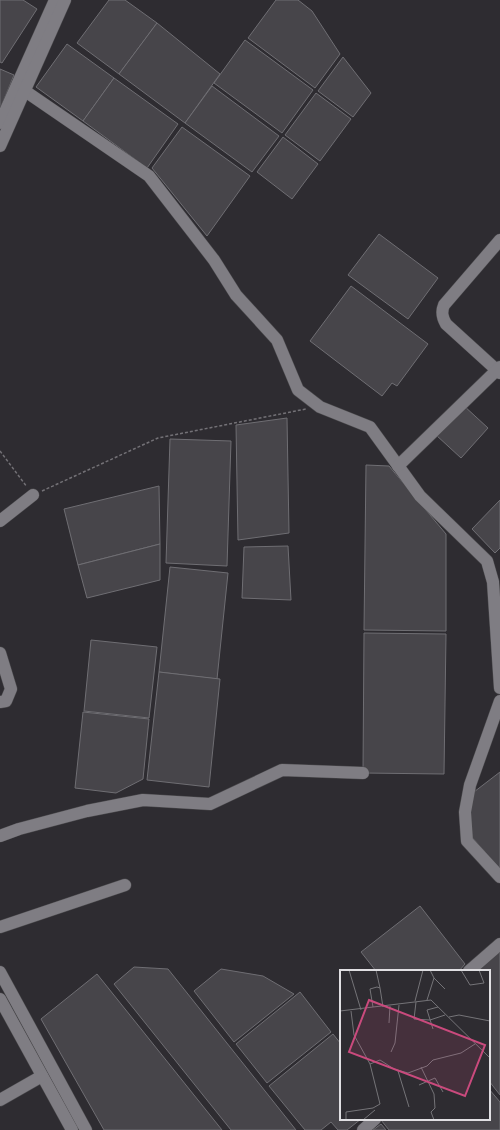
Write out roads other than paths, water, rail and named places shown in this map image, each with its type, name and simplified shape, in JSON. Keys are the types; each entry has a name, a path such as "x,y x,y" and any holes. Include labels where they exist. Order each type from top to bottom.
{"street":[{"path":"0,123 54,0"},
{"path":"0,146 65,0"},
{"path":"24,91 149,176 214,260 236,296 277,340 298,390 320,407 370,426 420,496 487,561 493,582 500,688"},
{"path":"398,466 499,370 446,324 442,311 444,305 500,240"},
{"path":"0,521 33,495"},
{"path":"0,653 11,689 6,701 0,702"},
{"path":"500,701 470,786 465,812 467,841 500,878"},
{"path":"0,836 19,829 87,811 143,800 210,804 282,770 363,773"},
{"path":"0,927 125,886"},
{"path":"470,970 500,944"},
{"path":"0,972 86,1130"},
{"path":"12,994 0,1000 72,1130"},
{"path":"0,1100 42,1076"},
{"path":"363,1130 375,1120"}]}
